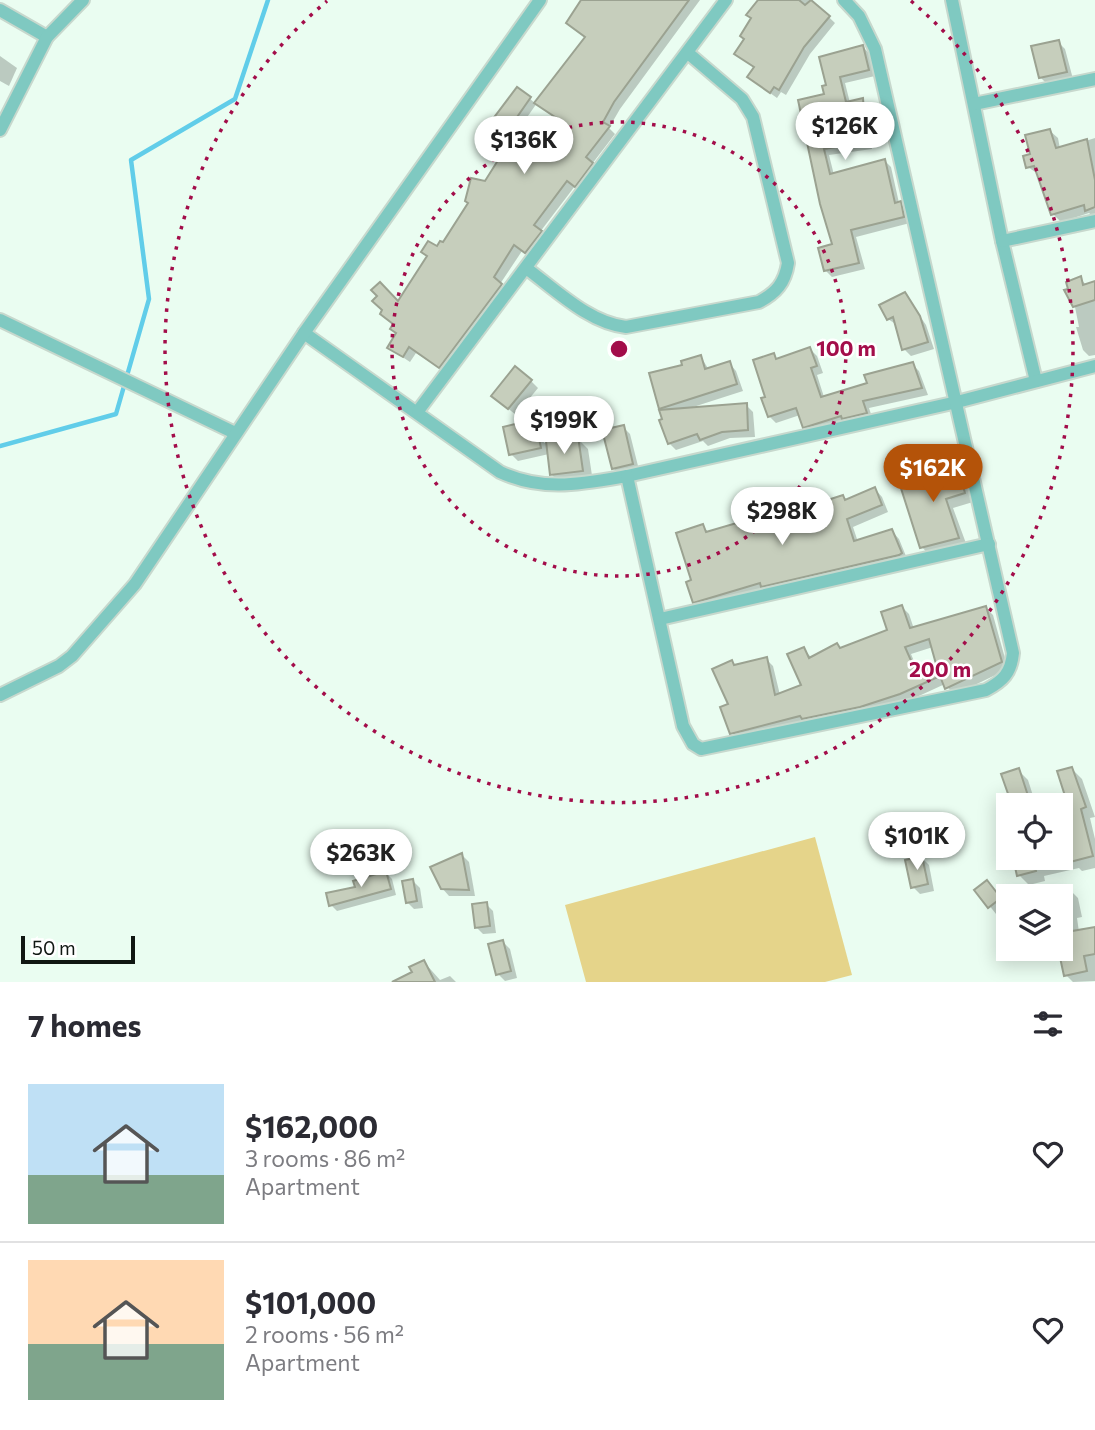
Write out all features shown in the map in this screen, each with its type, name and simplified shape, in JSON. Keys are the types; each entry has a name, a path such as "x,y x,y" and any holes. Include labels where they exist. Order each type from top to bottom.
{"street":[{"path":"0,130 47,37 83,0"},
{"path":"0,695 59,666 72,656 135,584 304,333 540,0"},
{"path":"418,411 726,0"},
{"path":"626,476 683,726 694,744 701,749 985,690 1006,677 1012,666 1013,653 989,544 875,48 859,16 844,0"},
{"path":"952,0 1002,241 1036,381"},
{"path":"0,10 47,37"},
{"path":"526,268 596,318 609,325 626,327 758,302 771,296 783,284 788,263 753,117 742,99 688,53"},
{"path":"974,104 1095,79"},
{"path":"1002,241 1095,220"},
{"path":"0,320 235,433"},
{"path":"304,333 500,471 521,482 546,486 575,485 626,476 957,402 1095,366"},
{"path":"660,619 989,544"}],"shaded area":[{"path":"815,837 852,975 825,982 586,982 565,905"}],"building":[{"path":"581,0 689,0 614,102 603,122 610,126 586,157 593,163 575,187 567,181 534,225 542,231 525,253 514,245 494,277 502,284 439,368 409,347 403,357 387,348 396,333 390,329 393,324 380,314 382,310 372,301 377,296 371,290 380,282 398,301 427,256 421,252 428,241 437,246 440,241 443,242 468,203 465,201 471,178 485,181 507,146 486,128 517,87 531,97 515,120 555,147 570,127 534,103 585,37 566,23"},
{"path":"758,0 799,0 805,5 811,0 830,16 804,47 779,90 774,87 770,93 747,77 754,67 734,54 744,39 740,36 751,18 746,15"},
{"path":"1059,40 1067,72 1039,78 1031,46"},
{"path":"863,45 869,70 840,77 846,102 863,98 866,142 824,149 830,174 885,159 895,203 901,201 904,217 851,230 859,263 824,271 818,248 832,244 820,204 798,100 824,94 822,86 826,85 819,57"},
{"path":"1050,129 1056,148 1087,139 1095,180 1095,207 1085,211 1084,205 1051,215 1034,166 1026,168 1023,156 1030,154 1025,135"},
{"path":"1081,276 1083,285 1095,281 1095,300 1073,307 1064,290 1068,289 1066,282"},
{"path":"905,292 920,316 928,342 902,350 893,317 887,320 879,305"},
{"path":"810,347 817,366 811,368 821,397 867,383 864,375 913,362 922,388 863,401 867,413 842,419 841,416 803,428 796,408 768,417 761,398 765,397 753,360 774,353 776,359"},
{"path":"701,355 705,369 730,361 737,384 659,409 649,373 682,365 681,361"},
{"path":"515,366 532,380 508,409 491,396"},
{"path":"747,403 748,430 722,432 700,440 697,434 668,444 659,420 662,419 659,410"},
{"path":"535,419 541,448 509,455 503,427"},
{"path":"624,425 633,464 612,469 602,430"},
{"path":"578,436 583,471 550,475 546,441"},
{"path":"956,461 965,493 946,499 959,538 920,548 899,482"},
{"path":"875,487 882,505 847,519 854,541 892,529 902,553 899,555 761,587 760,583 693,603 686,582 691,580 676,533 703,524 706,532 774,512 775,517 843,495 845,500"},
{"path":"902,605 910,628 986,606 1002,662 945,689 940,676 900,694 860,707 802,719 800,716 730,734 720,707 728,704 712,669 732,660 734,665 767,657 775,695 801,685 787,654 804,647 809,658 837,643 840,648 887,630 881,612","holes":["929,639 936,664 916,672 905,647"]},
{"path":"1072,767 1086,807 1081,809 1093,856 1073,861 1073,793 1064,793 1057,771"},
{"path":"1019,768 1027,793 1008,793 1001,774"},
{"path":"462,853 469,890 441,889 430,867"},
{"path":"922,856 928,884 911,888 905,860"},
{"path":"1016,870 1036,870 1036,871 1017,876"},
{"path":"386,871 391,889 329,906 326,893 355,887 353,881"},
{"path":"413,879 417,901 406,903 402,881"},
{"path":"987,880 996,892 996,902 988,908 974,890"},
{"path":"487,902 490,926 475,928 472,904"},
{"path":"1095,927 1095,954 1084,956 1087,971 1064,976 1061,961 1073,961 1073,931"},
{"path":"503,940 511,971 496,975 488,944"},
{"path":"424,960 435,982 392,982 412,972 409,967"}],"waterway":[{"path":"0,446 116,414 149,299 131,160 235,99 268,0"}]}
